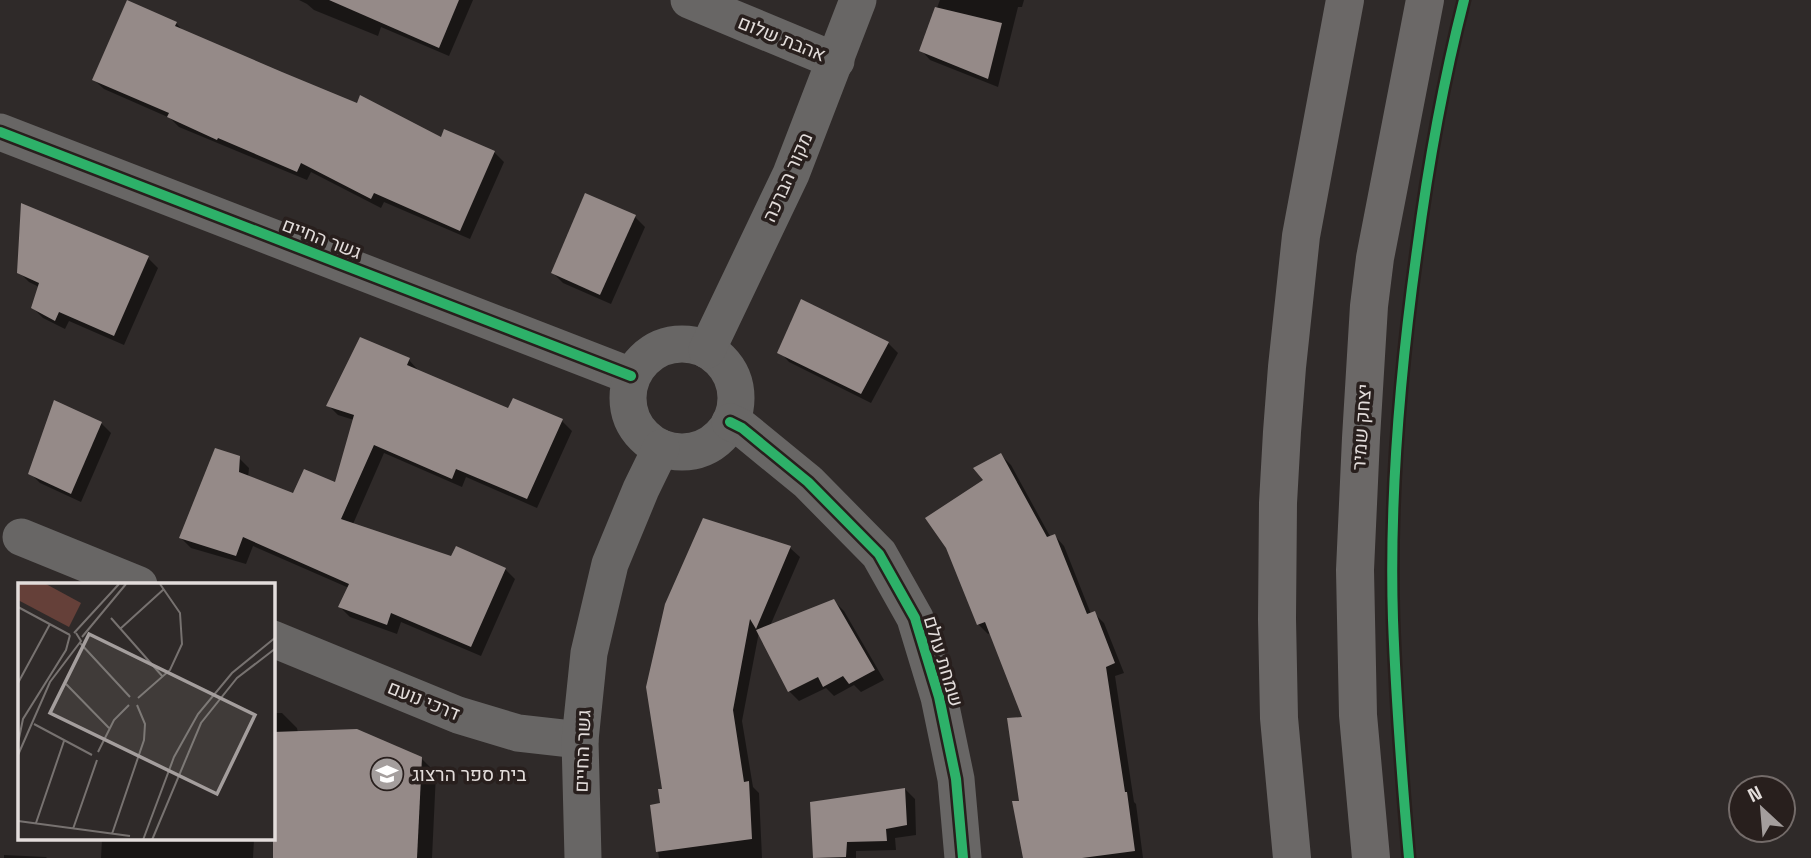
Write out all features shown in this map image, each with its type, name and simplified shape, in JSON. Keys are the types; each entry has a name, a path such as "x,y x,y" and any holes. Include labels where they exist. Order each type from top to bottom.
{"main road":[{"path":"1292,858 1279,718 1278,503 1282,432 1301,236 1345,0"},
{"name":"יצחק שמיר","path":"1371,858 1358,715 1355,570 1360,438 1375,258 1423,5"}],"street":[{"name":"אהבת שלום","path":"689,0 836,61"},
{"name":"מקור הברכה","path":"707,350 791,174 858,0"},
{"name":"גשר החיים","path":"0,132 631,376"},
{"path":"670,344 695,344 707,350 724,363 734,379 737,404 729,427 712,444 692,452 671,452 651,444 633,425 626,399 631,376 646,356 670,344"},
{"name":"שמחת עולם","path":"730,422 742,428 808,482 879,554 915,618 939,697 956,779 963,858"},
{"name":"גשר החיים","path":"583,858 580,740 589,653 610,564 661,448"},
{"path":"21,537 134,583"},
{"name":"דרכי נועם","path":"275,640 458,715 518,733 580,740"}],"building":[{"path":"127,0 177,22 175,26 357,103 360,95 441,137 444,129 495,151 460,231 374,193 371,199 301,163 297,172 218,138 217,140 167,117 169,113 92,80"},
{"path":"329,0 459,0 439,48"},
{"path":"935,7 1002,23 988,79 919,51"},
{"path":"585,193 636,215 600,295 551,273"},
{"path":"21,203 149,256 114,336 59,312 55,321 31,308 39,283 17,273"},
{"path":"801,299 889,342 861,394 777,353"},
{"path":"360,337 410,358 407,365 508,408 513,398 563,419 527,499 456,469 452,479 374,445 341,519 451,556 456,546 506,568 471,647 391,613 387,625 338,607 349,584 243,537 236,556 179,538 215,448 240,456 239,472 293,493 304,469 335,482 354,415 326,406"},
{"path":"54,400 102,422 71,494 28,474"},
{"path":"1001,453 1047,537 1055,534 1087,614 1095,611 1115,663 1106,667 1135,851 1082,858 1023,858 1012,801 1019,801 1007,718 1022,717 985,622 977,625 946,548 925,518 983,480 973,468"},
{"path":"703,518 791,546 756,629 750,619 733,710 744,782 749,781 752,839 656,852 650,805 660,803 658,789 662,789 646,687 665,604"},
{"path":"834,599 875,670 849,684 843,676 823,687 818,677 788,692 756,630"},
{"path":"357,729 422,757 417,858 273,858 275,732"},
{"path":"905,788 907,825 886,829 887,841 847,842 846,857 813,858 810,802"}],"cycle path":[{"path":"1409,858 1393,620 1397,434 1411,296 1426,187 1464,0"},
{"path":"0,132 631,376"},
{"path":"730,422 742,428 808,482 879,554 915,618 939,697 956,779 963,858"}],"place":[{"name":"בית ספר הרצוג","path":"387,774"}]}
